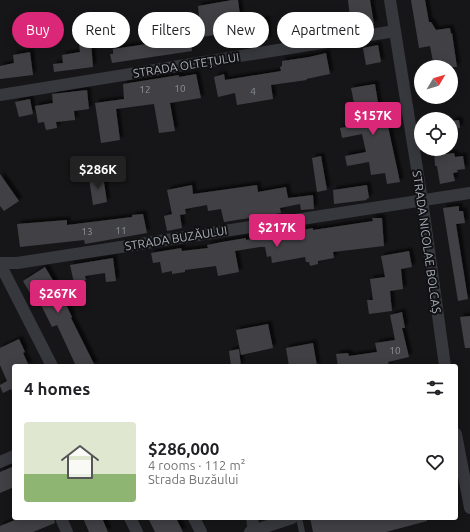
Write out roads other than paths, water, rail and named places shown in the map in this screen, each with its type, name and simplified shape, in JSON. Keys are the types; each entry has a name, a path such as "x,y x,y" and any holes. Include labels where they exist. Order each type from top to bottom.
{"street":[{"name":"STRADA NICOLAE BOLCAȘ","path":"390,0 422,200 445,364"},
{"name":"STRADA OLTEȚULUI","path":"0,95 395,31"},
{"name":"STRADA BUZĂULUI","path":"0,264 17,263 470,193"},
{"path":"0,264 51,364"},
{"path":"458,445 470,508"},
{"path":"0,462 12,457"},
{"path":"62,520 67,532"},
{"path":"131,520 137,532"},
{"path":"195,520 202,532"},
{"path":"252,520 252,531 286,520"}],"lane":[{"path":"299,520 302,532"}]}
